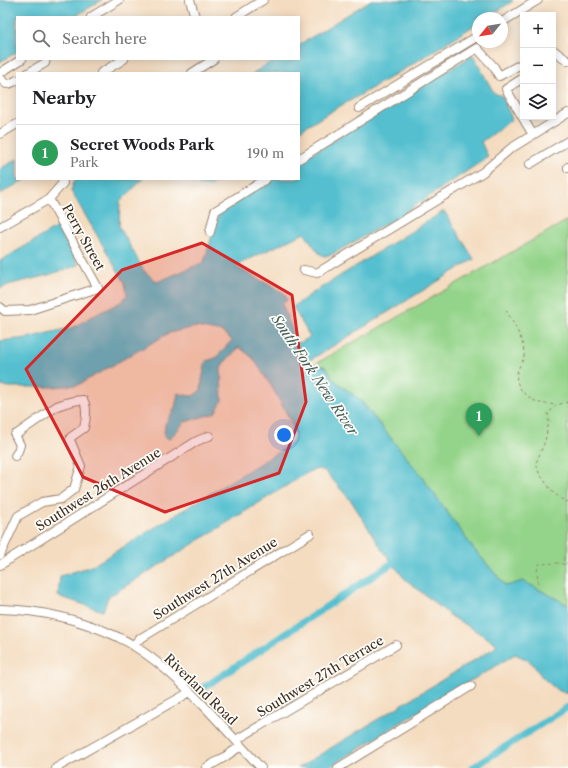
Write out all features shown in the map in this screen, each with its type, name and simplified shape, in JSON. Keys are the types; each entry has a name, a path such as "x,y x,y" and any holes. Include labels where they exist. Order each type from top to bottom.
{"street":[{"path":"93,16 119,0"},
{"path":"190,0 194,16"},
{"path":"238,16 263,0"},
{"path":"508,18 538,0"},
{"path":"359,108 472,40"},
{"path":"300,158 478,48 494,67 499,76 520,67"},
{"path":"556,52 568,61"},
{"path":"0,73 20,60"},
{"path":"30,72 45,63 46,60"},
{"path":"103,72 122,60"},
{"path":"194,72 212,60"},
{"path":"0,77 6,85 16,80"},
{"path":"520,80 506,88 533,135"},
{"path":"556,118 568,113"},
{"path":"304,270 317,273 483,172 510,149 533,135 553,120"},
{"path":"0,134 16,125"},
{"path":"530,164 568,141"},
{"name":"Perry Street","path":"0,307 6,311 30,310 98,288 49,199 63,183 62,180"},
{"path":"210,232 214,211 264,180"},
{"path":"0,227 49,199"},
{"path":"0,555 18,516 42,502 61,499 74,489 81,466 70,440 71,437 84,428 86,404 83,400 56,406 17,434 15,436 20,445 15,456"},
{"name":"Southwest 26th Avenue","path":"0,565 191,445 209,436"},
{"name":"Southwest 27th Avenue","path":"134,645 138,640 310,534"},
{"name":"Riverland Road","path":"0,609 32,612 62,618 112,634 134,645 165,668 190,692 261,768"},
{"name":"Southwest 27th Terrace","path":"206,768 223,758 238,743 396,646"},
{"path":"338,768 471,686"},
{"path":"56,768 190,692"}],"path":[{"path":"506,310 521,338 524,356 517,373 517,383 523,393 539,402 556,405 568,402"},
{"path":"556,405 548,413 549,421 545,441 536,463 539,473 552,490 561,499 568,502"},
{"path":"538,583 537,571 539,564 559,563 566,565 568,562"}],"highlighted area":[{"path":"202,243 292,295 306,402 279,473 165,512 83,477 26,369 122,270"}],"green space":[{"path":"568,220 568,605 523,581 506,587 473,548 419,473 360,400 334,380 326,367 315,364"}],"water":[{"path":"0,0 102,0 76,16 16,16 16,53 0,62"},
{"path":"371,0 513,1 496,12 472,12 472,27 411,65 300,130 300,72 255,72 274,60 300,60 300,44"},
{"name":"South Fork New River","path":"473,55 494,93 502,96 512,119 481,142 488,157 401,215 331,255 324,256 319,253 304,233 237,265 236,267 284,293 287,300 282,304 297,342 300,343 310,337 293,307 311,294 444,211 474,259 307,362 310,367 315,364 326,367 334,380 360,400 419,473 473,548 506,586 523,581 568,605 568,694 557,690 542,677 532,663 515,654 445,695 328,768 298,768 496,647 496,643 451,616 404,578 381,548 352,502 325,471 319,469 310,471 108,597 103,611 58,596 60,576 92,566 293,443 295,435 293,425 273,389 253,358 239,347 223,364 221,369 222,401 215,413 185,422 169,439 164,436 165,424 175,408 178,393 193,396 201,390 206,361 216,358 232,340 222,332 196,327 169,333 78,385 54,387 0,386 0,341 27,338 74,327 121,302 127,295 125,283 71,191 75,180 142,180 120,202 119,226 144,271 157,282 204,262 220,209 268,180 300,180 300,160"},
{"path":"16,160 16,180 24,180 0,194 0,169"},
{"path":"196,180 219,180 209,186 199,186"},
{"path":"57,227 79,265 0,288 0,261"}],"waterway":[{"path":"203,688 400,558"},
{"path":"472,768 568,707"}],"place":[{"name":"Secret Woods Park","path":"479,436"}]}
